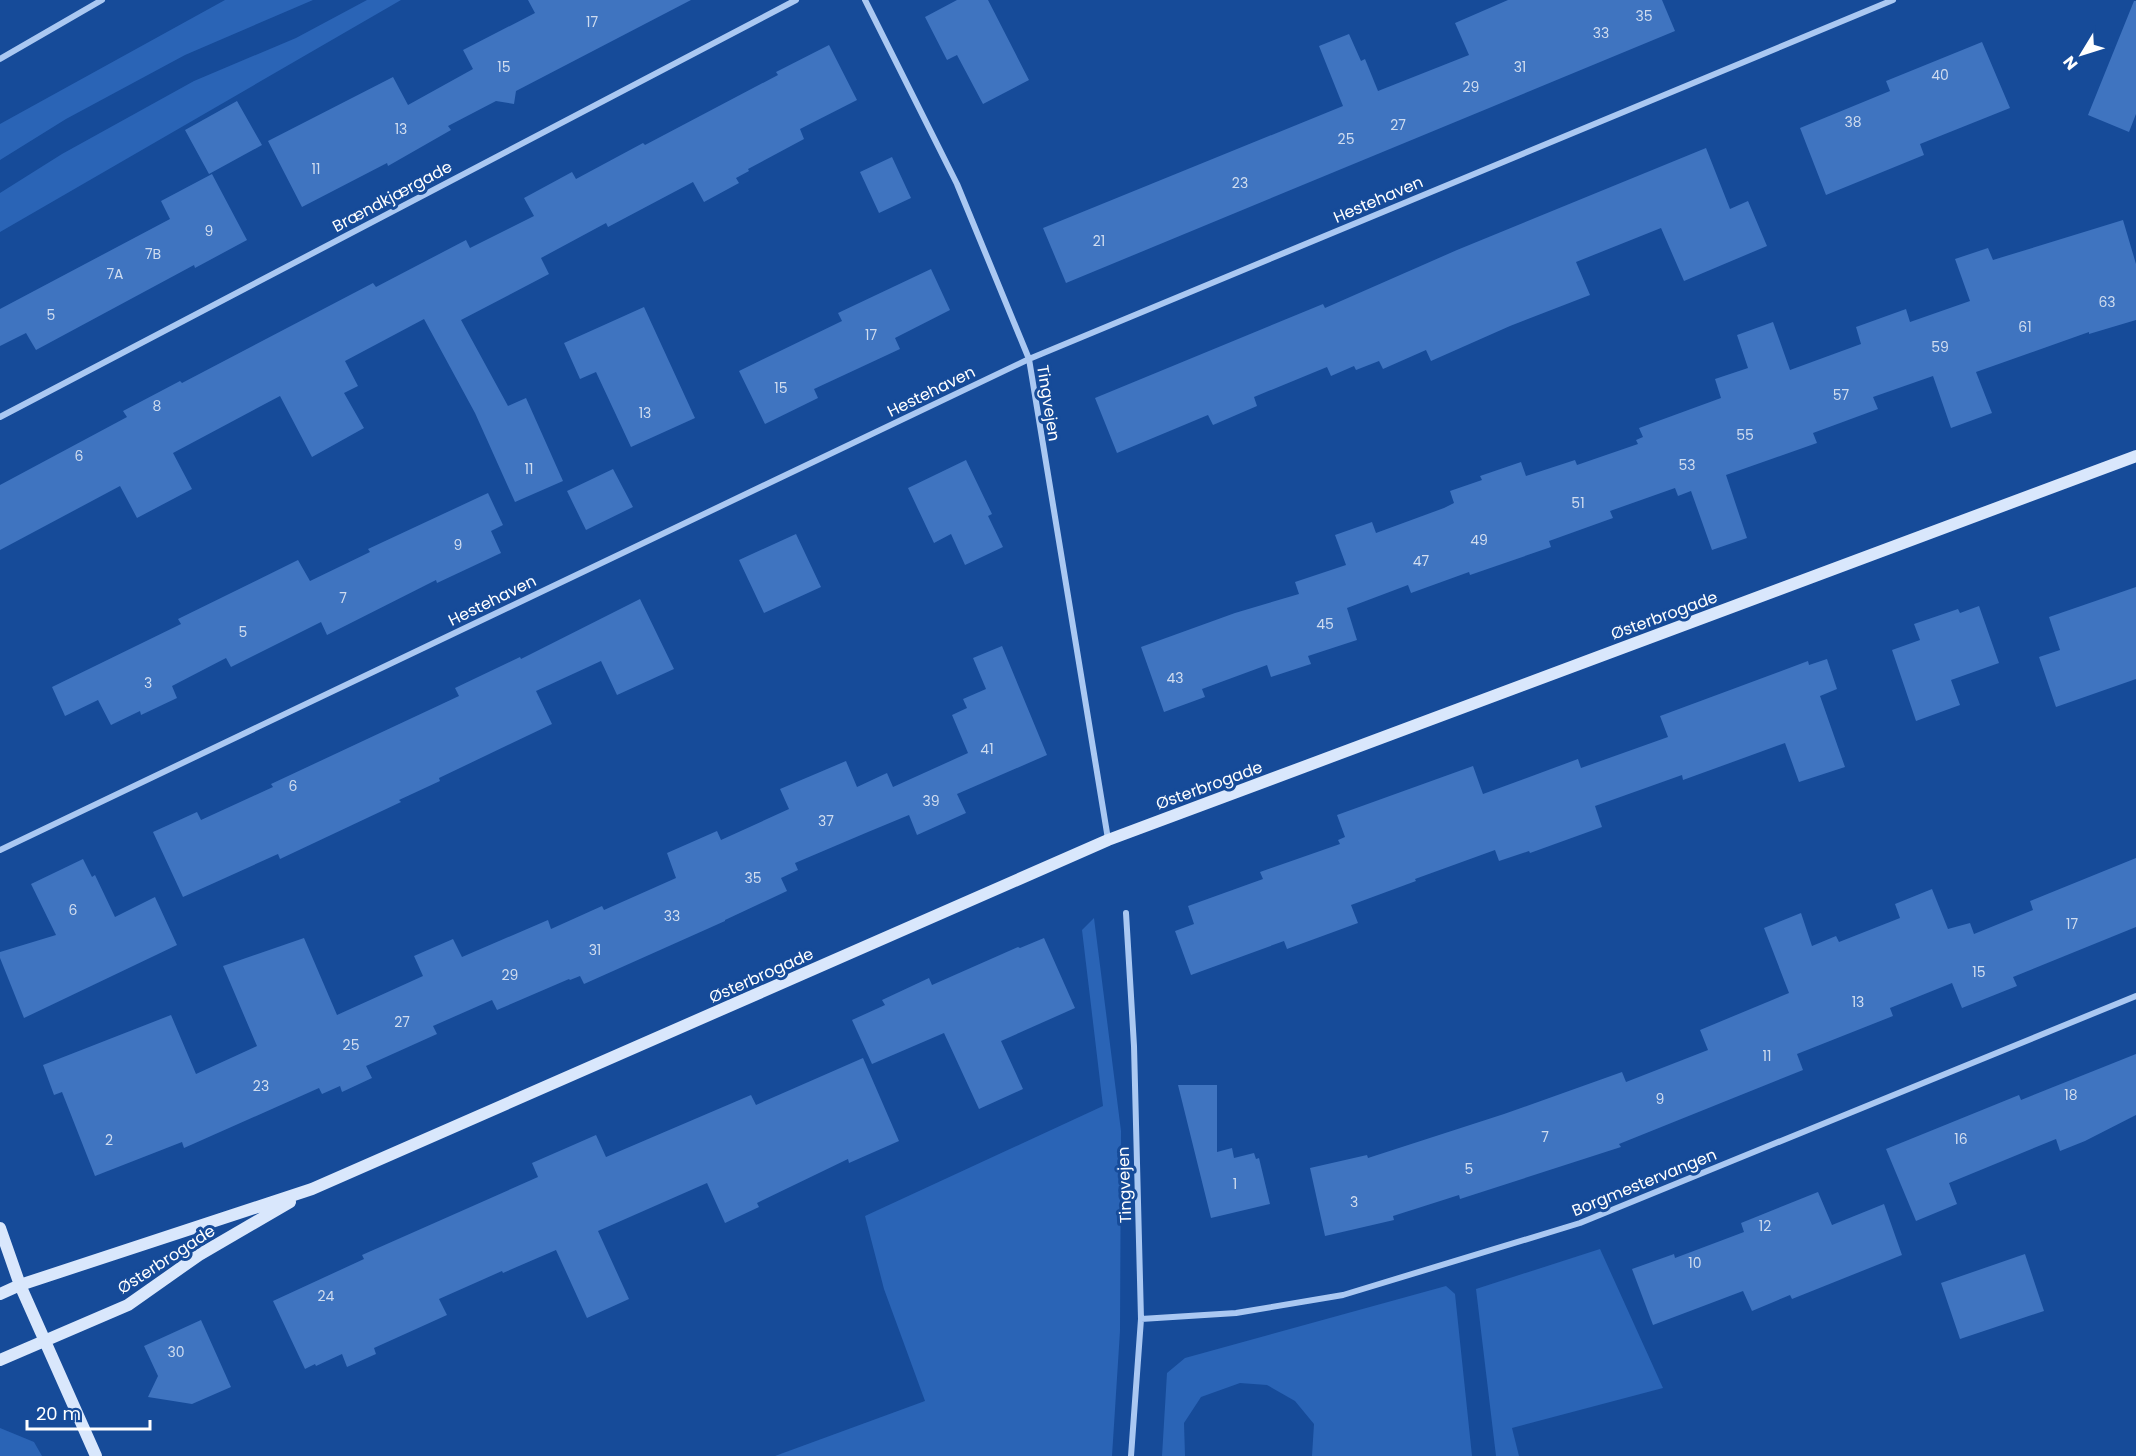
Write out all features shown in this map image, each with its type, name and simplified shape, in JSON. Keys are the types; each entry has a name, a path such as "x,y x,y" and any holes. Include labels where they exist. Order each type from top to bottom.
{"main road":[{"name":"Østerbrogade","path":"0,1294 20,1285 312,1189 1108,840 2136,456"},
{"name":"Østerbrogade","path":"0,1360 128,1305 199,1255 312,1189"},
{"path":"0,1228 20,1285 96,1456"}],"street":[{"path":"0,59 102,0"},
{"name":"Brændkjærgade","path":"0,417 796,0"},
{"name":"Tingvejen","path":"865,0 957,184 1029,359 1108,840"},
{"name":"Hestehaven","path":"0,850 1029,359 1893,0"},
{"name":"Tingvejen","path":"1126,913 1134,1046 1141,1318 1131,1456"},
{"name":"Borgmestervangen","path":"1141,1318 1236,1313 1343,1295 1580,1223 2136,996"}],"shaded area":[{"path":"225,0 313,0 185,55 66,119 0,160 0,124"},
{"path":"367,0 401,0 0,232 0,193 62,154 194,81 296,38"},
{"path":"1094,918 1121,1131 1120,1331 1112,1456 775,1456 925,1401 884,1289 865,1216 1103,1106 1082,930"},
{"path":"1600,1249 1663,1388 1512,1428 1519,1456 1496,1456 1476,1289"},
{"path":"1446,1286 1455,1294 1472,1456 1312,1456 1314,1424 1295,1401 1267,1385 1240,1383 1201,1397 1184,1423 1185,1456 1162,1456 1167,1373 1185,1358"},
{"path":"0,1428 34,1442 42,1456 0,1456"}],"building":[{"path":"528,0 691,0 516,91 514,104 496,101 448,126 451,130 388,166 387,163 302,207 268,141 393,77 408,105 473,69 463,50 535,13"},
{"path":"957,0 988,0 1029,80 983,104 957,55 947,60 925,17"},
{"path":"1508,0 1662,0 1675,31 1066,283 1043,228 1343,106 1319,46 1349,34 1361,61 1365,59 1378,91 1469,55 1455,23"},
{"path":"2134,1 2136,1 2136,114 2129,132 2088,115"},
{"path":"1982,42 2010,108 1920,144 1924,155 1826,195 1800,128 1890,91 1886,81"},
{"path":"829,45 857,100 800,129 804,139 748,169 749,171 736,178 739,183 704,202 693,182 608,227 606,223 541,258 549,274 461,320 508,406 526,398 563,481 515,502 475,413 424,319 345,361 358,386 344,393 364,428 312,457 280,396 173,453 192,489 137,518 120,486 0,550 0,485 127,417 123,411 180,381 182,383 373,283 376,287 466,240 470,248 534,216 524,198 572,172 576,179 643,143 645,145 778,75 776,72"},
{"path":"237,101 262,145 209,174 185,130"},
{"path":"1706,148 1730,209 1748,201 1767,246 1684,281 1661,228 1576,262 1590,295 1510,326 1431,361 1426,350 1383,369 1379,361 1356,370 1354,366 1331,376 1327,367 1254,397 1257,406 1213,425 1208,415 1117,453 1095,398 1323,304 1325,308 1457,250"},
{"path":"892,157 911,198 879,213 860,172"},
{"path":"212,174 247,240 195,268 194,265 36,350 26,333 0,346 0,309 170,219 161,201"},
{"path":"2123,220 2136,264 2136,320 2089,334 2089,332 1976,372 1992,413 1951,428 1933,376 1873,397 1878,409 1813,433 1817,443 1726,475 1747,538 1712,550 1691,491 1678,496 1675,488 1610,511 1613,518 1549,541 1551,547 1470,575 1469,572 1411,593 1408,585 1347,608 1357,640 1308,656 1311,664 1271,677 1267,665 1202,689 1205,697 1164,712 1141,647 1235,613 1299,594 1295,582 1346,565 1335,535 1372,522 1376,533 1444,508 1454,503 1450,491 1482,480 1480,476 1521,462 1526,476 1575,460 1577,465 1638,444 1636,440 1643,437 1639,428 1721,398 1715,379 1748,368 1737,335 1773,322 1790,370 1861,344 1856,327 1906,309 1910,322 1970,301 1955,259 1988,248 1993,260"},
{"path":"931,269 950,310 895,338 900,349 814,389 818,398 765,424 739,371 842,321 838,313"},
{"path":"644,307 695,418 631,447 596,372 580,379 564,343"},
{"path":"966,460 992,514 988,516 1003,547 965,565 951,534 934,543 908,488"},
{"path":"613,469 633,507 586,530 567,491"},
{"path":"488,493 503,525 491,531 501,553 437,583 436,580 327,635 321,622 231,667 226,658 172,686 177,698 141,715 140,711 111,725 98,700 65,716 52,687 181,624 178,619 298,560 310,581 370,552 368,549"},
{"path":"796,534 821,587 764,613 739,560"},
{"path":"2136,587 2136,679 2056,707 2039,657 2060,650 2049,617"},
{"path":"640,599 674,669 617,695 601,661 536,691 552,724 439,778 440,781 399,800 401,802 280,859 278,854 183,897 153,832 197,812 201,820 273,787 271,784 459,696 455,688 520,657 521,659"},
{"path":"1979,606 1999,663 1951,680 1960,705 1916,721 1892,650 1920,640 1914,624 1958,609 1960,613"},
{"path":"1002,646 1047,755 957,794 966,813 917,835 909,815 868,832 795,863 798,870 781,878 787,891 584,984 580,976 569,979 497,1010 492,1000 433,1026 437,1034 366,1066 372,1078 342,1092 340,1086 322,1094 319,1088 184,1148 182,1142 95,1176 62,1092 54,1095 43,1065 171,1015 196,1074 257,1046 223,966 304,938 337,1015 423,976 414,956 453,939 462,957 548,920 551,929 602,906 604,910 676,878 667,853 717,831 721,840 789,809 780,789 846,761 857,787 887,773 893,787 968,753 952,715 967,708 963,699 986,689 973,658"},
{"path":"1827,659 1837,689 1820,696 1845,767 1799,782 1785,743 1683,780 1682,775 1595,806 1602,827 1530,853 1529,851 1499,861 1495,850 1351,905 1358,923 1287,949 1284,941 1191,975 1175,931 1194,924 1188,906 1263,879 1260,872 1340,844 1338,840 1345,837 1337,815 1473,766 1483,794 1578,759 1581,768 1668,737 1660,716 1808,661 1809,665"},
{"path":"2136,858 2136,927 2013,977 2017,986 1962,1008 1952,983 1890,1008 1893,1016 1797,1054 1803,1070 1619,1144 1621,1147 1460,1199 1459,1195 1393,1216 1394,1220 1325,1236 1310,1168 1367,1155 1368,1158 1504,1114 1622,1072 1626,1082 1708,1050 1700,1030 1789,993 1764,928 1801,913 1812,946 1836,936 1839,942 1900,918 1895,904 1932,889 1948,929 1970,923 1974,934 2033,910 2030,901"},
{"path":"83,859 92,877 95,875 115,917 155,897 177,945 24,1018 0,958 0,952 56,935 31,884"},
{"path":"1044,938 1075,1008 1001,1041 1023,1089 979,1109 944,1033 872,1064 852,1020 885,1005 882,1000 929,978 932,985"},
{"path":"2136,1054 2136,1115 2060,1151 2056,1139 1949,1183 1957,1204 1916,1221 1886,1149 2019,1095 2021,1100"},
{"path":"863,1058 899,1141 849,1163 848,1159 757,1203 759,1207 725,1223 707,1183 598,1231 629,1299 587,1318 556,1250 439,1299 447,1315 374,1348 376,1354 347,1367 342,1354 305,1369 273,1301 364,1259 362,1255 538,1177 532,1163 596,1135 606,1157 751,1095 756,1105"},
{"path":"1178,1085 1217,1085 1217,1152 1232,1148 1234,1158 1254,1153 1256,1159 1259,1158 1270,1204 1211,1218"},
{"path":"1818,1192 1832,1225 1884,1204 1902,1255 1792,1299 1790,1295 1752,1311 1743,1291 1653,1325 1632,1269 1674,1254 1675,1258 1744,1232 1741,1223"},
{"path":"2025,1254 2044,1311 1960,1339 1941,1283"},
{"path":"201,1320 231,1387 192,1404 148,1397 158,1376 144,1346"}]}
